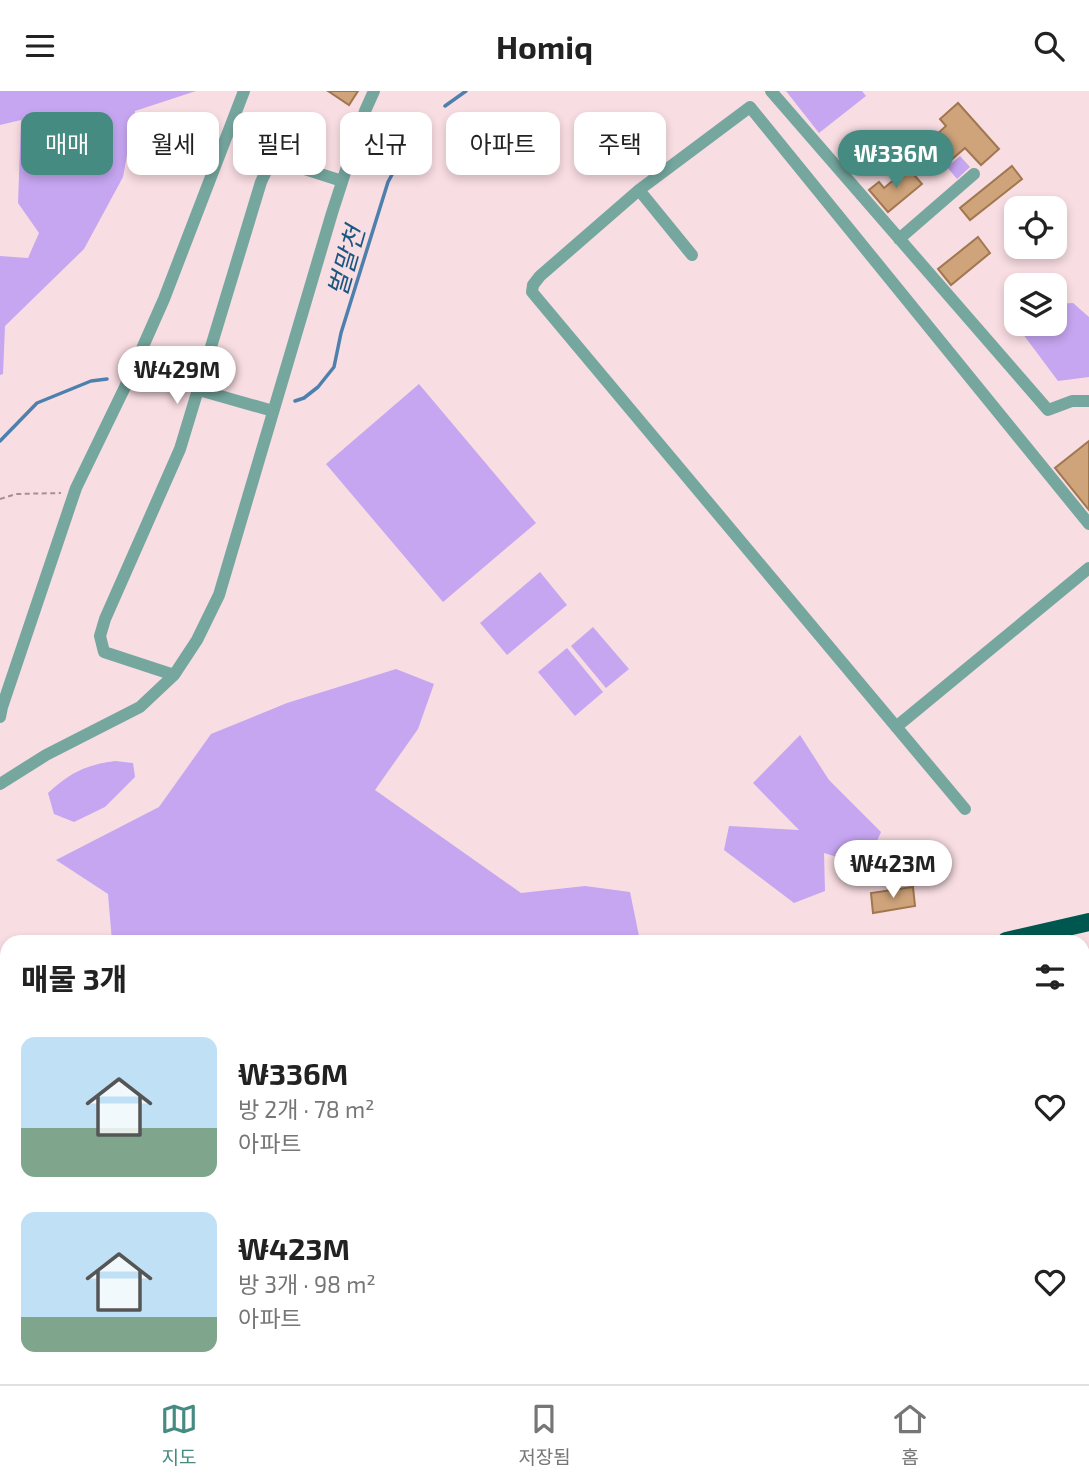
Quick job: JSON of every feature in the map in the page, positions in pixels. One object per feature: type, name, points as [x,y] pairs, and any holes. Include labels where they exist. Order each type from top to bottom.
[{"type":"highway","points":[[1032,935],[1089,922]]},
{"type":"street","points":[[0,717],[76,488],[164,299],[244,91]]},
{"type":"street","points":[[0,784],[46,755],[140,707],[174,674],[197,640],[219,595],[342,181],[374,91]]},
{"type":"street","points":[[771,91],[1048,410],[1072,401],[1089,401]]},
{"type":"street","points":[[965,809],[532,292],[533,285],[639,190],[750,107],[1089,524]]},
{"type":"street","points":[[174,674],[104,652],[100,636],[105,619],[180,449],[261,182],[269,165],[283,162],[342,181]]},
{"type":"street","points":[[900,239],[974,174]]},
{"type":"street","points":[[639,190],[692,255]]},
{"type":"street","points":[[199,390],[273,411]]},
{"type":"street","points":[[897,727],[1089,568]]},
{"type":"path","points":[[0,499],[16,494],[56,495],[76,488]]},
{"type":"shaded area","points":[[0,91],[196,91],[135,112],[127,112],[127,155],[123,177],[84,249],[5,326],[3,374],[0,375],[0,256],[28,258],[39,233],[18,203],[21,120],[0,125]]},
{"type":"shaded area","points":[[786,91],[862,91],[866,96],[819,133]]},
{"type":"shaded area","points":[[960,156],[970,167],[957,179],[947,167]]},
{"type":"shaded area","points":[[1067,303],[1073,303],[1089,317],[1089,377],[1058,381],[1024,336],[1067,336]]},
{"type":"shaded area","points":[[419,384],[536,523],[443,602],[326,464]]},
{"type":"shaded area","points":[[540,572],[567,605],[507,655],[480,623]]},
{"type":"shaded area","points":[[593,627],[629,669],[606,688],[571,646]]},
{"type":"shaded area","points":[[567,648],[603,692],[575,716],[538,672]]},
{"type":"shaded area","points":[[396,669],[434,684],[418,729],[375,790],[521,893],[585,886],[630,892],[639,935],[111,935],[108,894],[56,860],[159,807],[211,734],[287,703]]},
{"type":"shaded area","points":[[800,735],[829,780],[881,832],[866,866],[824,853],[825,891],[794,903],[724,850],[729,826],[799,830],[753,783]]},
{"type":"shaded area","points":[[115,761],[133,763],[135,777],[105,807],[74,822],[54,814],[48,793],[56,786],[86,768]]},
{"type":"building","points":[[328,91],[358,91],[349,105]]},
{"type":"building","points":[[958,103],[999,149],[981,165],[965,148],[943,167],[925,145],[946,126],[940,119]]},
{"type":"building","points":[[1012,166],[1022,179],[970,220],[960,208]]},
{"type":"building","points":[[908,168],[922,184],[888,212],[869,190],[879,182],[884,188]]},
{"type":"building","points":[[978,237],[990,253],[951,285],[938,269]]},
{"type":"building","points":[[1089,441],[1089,510],[1055,468]]},
{"type":"building","points":[[913,887],[915,906],[873,913],[871,893]]},
{"type":"waterway","name":"벌말천","points":[[445,106],[466,91]]},
{"type":"waterway","name":"벌말천","points":[[295,401],[304,398],[318,387],[334,367],[341,333],[392,175]]},
{"type":"waterway","name":"벌말천","points":[[0,441],[37,403],[91,381],[107,379]]}]
